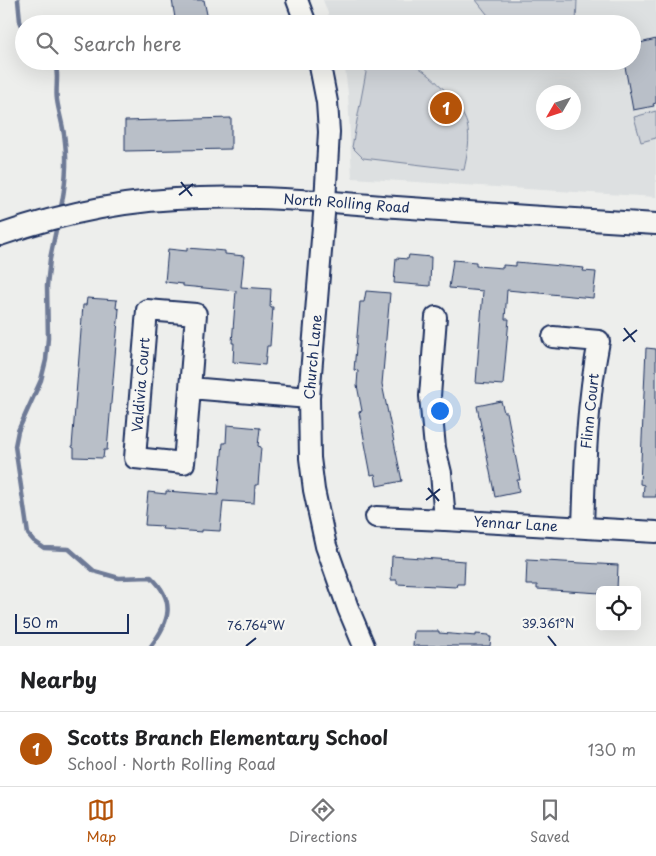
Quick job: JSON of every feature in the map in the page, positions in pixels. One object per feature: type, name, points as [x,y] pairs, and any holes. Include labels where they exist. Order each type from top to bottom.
[{"type":"street","points":[[297,0],[303,15]]},
{"type":"street","name":"Church Lane","points":[[321,70],[327,102],[329,132],[309,398],[310,458],[320,520],[334,573],[364,646]]},
{"type":"street","name":"North Rolling Road","points":[[0,235],[69,215],[125,204],[200,198],[325,202],[656,224]]},
{"type":"street","name":"Valdivia Court","points":[[147,310],[196,314],[190,388],[184,463],[135,458],[147,310]]},
{"type":"street","points":[[436,317],[430,396],[435,448],[441,473],[445,520]]},
{"type":"street","name":"Flinn Court","points":[[553,337],[600,341],[592,380],[588,420],[583,527]]},
{"type":"street","points":[[190,388],[309,398]]},
{"type":"street","name":"Yennar Lane","points":[[376,517],[656,532]]},
{"type":"shaded area","points":[[323,0],[656,0],[656,197],[352,178],[345,70],[641,70],[641,15],[329,15]]},
{"type":"shaded area","points":[[476,0],[577,0],[576,15],[487,14]]},
{"type":"shaded area","points":[[366,70],[423,70],[453,100],[464,117],[469,136],[464,170],[363,158],[352,147]]},
{"type":"shaded area","points":[[656,111],[656,138],[641,142],[634,117]]},
{"type":"building","points":[[172,0],[204,0],[207,15],[174,15]]},
{"type":"building","points":[[656,39],[656,103],[653,104],[654,106],[633,110],[626,70],[641,70],[641,43]]},
{"type":"building","points":[[231,118],[231,149],[125,151],[125,121]]},
{"type":"building","points":[[187,248],[225,251],[225,254],[244,256],[241,287],[271,289],[270,307],[273,307],[270,346],[267,346],[265,365],[233,362],[234,343],[232,343],[236,291],[183,286],[183,284],[165,282],[168,249],[187,251]]},
{"type":"building","points":[[409,255],[431,257],[430,286],[394,283],[396,258],[408,259]]},
{"type":"building","points":[[453,260],[476,262],[476,266],[503,268],[503,265],[516,266],[516,262],[584,268],[583,271],[596,272],[593,298],[507,290],[505,319],[509,319],[503,385],[476,383],[483,291],[449,288]]},
{"type":"building","points":[[366,291],[390,293],[382,384],[402,481],[377,486],[375,474],[371,475],[359,412],[362,411],[357,385],[358,371],[354,370],[360,302],[364,302]]},
{"type":"building","points":[[87,298],[117,300],[116,308],[119,309],[107,450],[104,450],[103,458],[74,457],[74,448],[72,447],[83,305],[86,305]]},
{"type":"building","points":[[646,348],[656,349],[656,497],[643,497],[644,485],[640,484]]},
{"type":"building","points":[[501,401],[504,412],[507,412],[520,480],[517,480],[519,492],[495,497],[477,406]]},
{"type":"building","points":[[227,425],[260,428],[258,446],[261,447],[258,485],[255,485],[254,503],[223,501],[220,531],[202,530],[202,532],[162,529],[163,526],[145,525],[148,492],[166,494],[166,491],[218,495],[223,443],[226,443]]},
{"type":"building","points":[[392,556],[465,561],[464,584],[457,584],[456,587],[397,584],[397,580],[391,580]]},
{"type":"building","points":[[527,560],[618,565],[617,586],[596,586],[596,593],[537,589],[537,585],[526,585]]},
{"type":"building","points":[[414,631],[439,631],[439,633],[476,636],[476,634],[489,635],[491,637],[490,646],[413,646]]},
{"type":"waterway","points":[[18,0],[19,15]]},
{"type":"waterway","points":[[57,70],[57,100],[66,151],[66,177],[60,212]]},
{"type":"waterway","points":[[57,225],[47,286],[48,338],[46,360],[41,380],[18,431],[15,446],[28,534],[44,548],[69,549],[94,571],[119,578],[151,577],[164,594],[168,611],[163,628],[151,646]]},
{"type":"place","name":"Scotts Branch Elementary School","points":[[446,108]]}]
